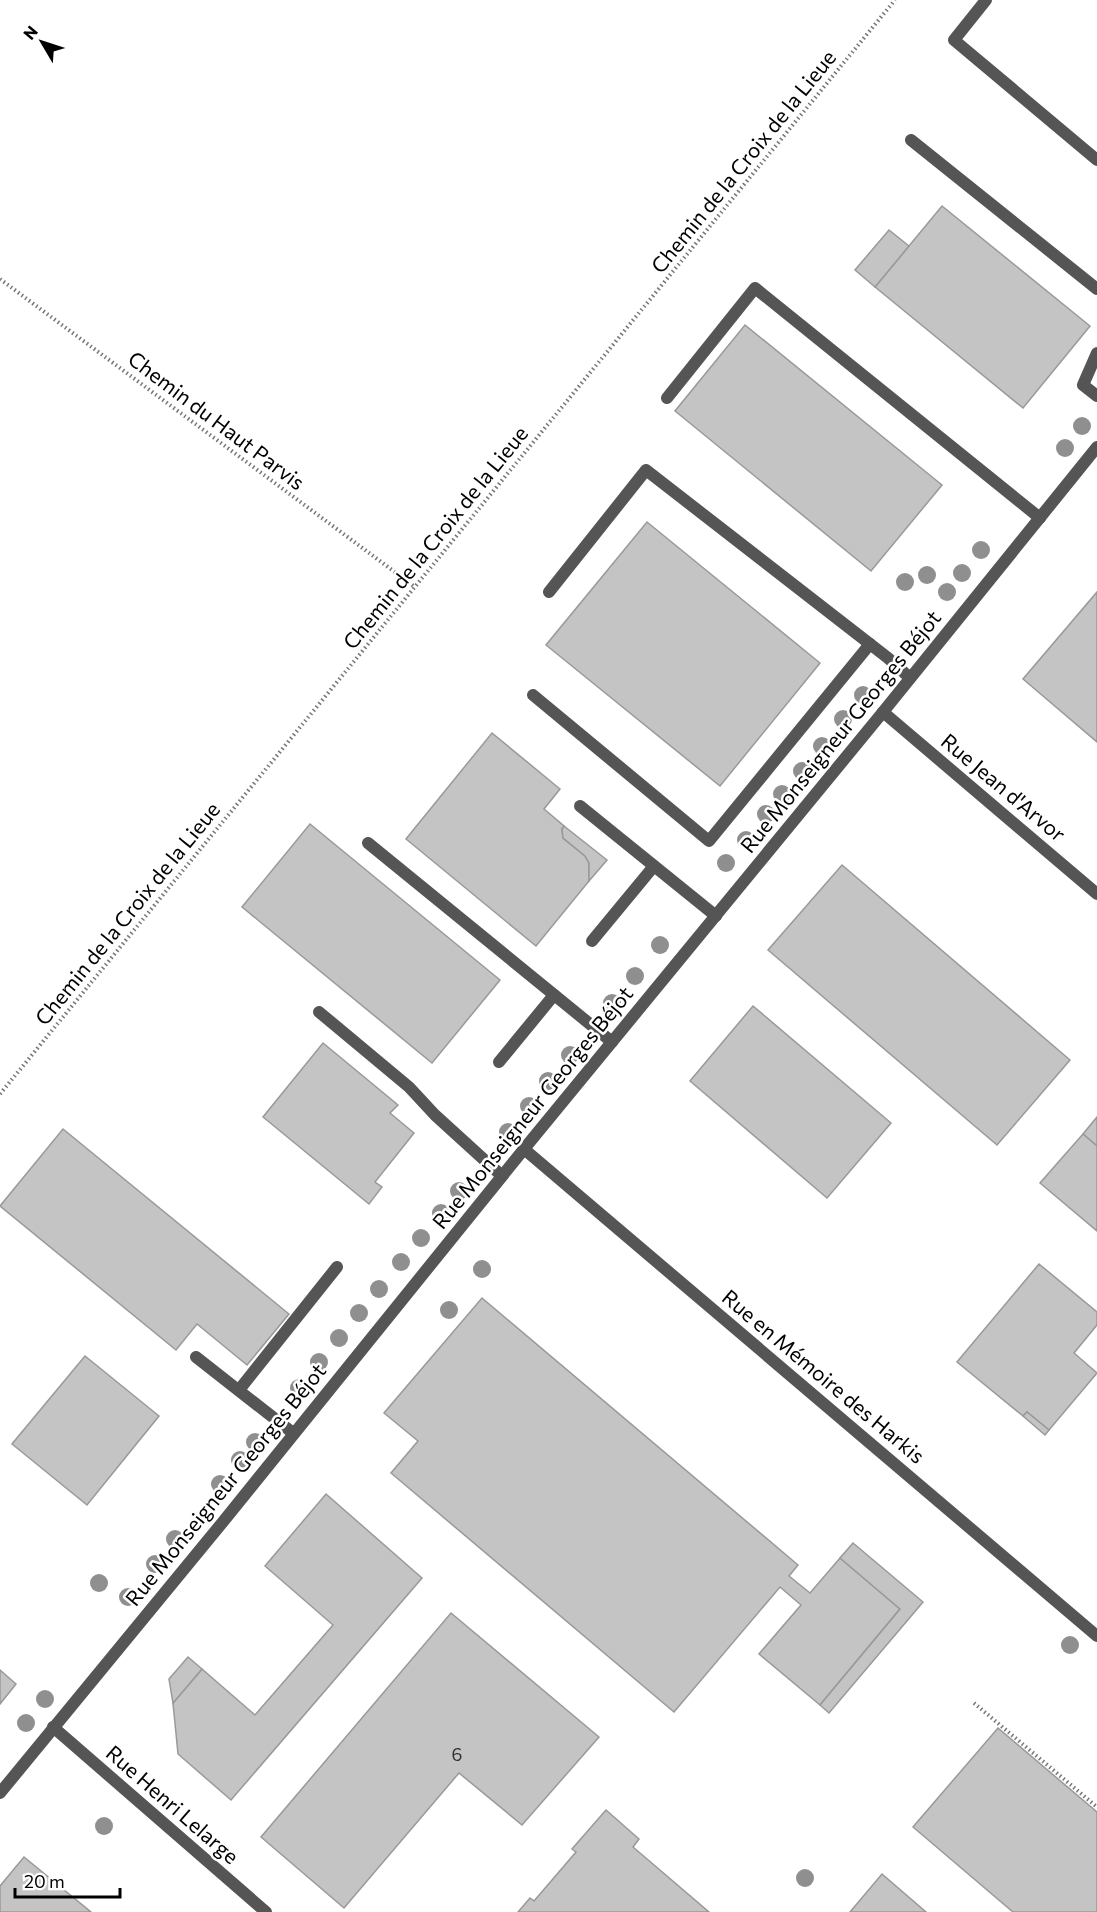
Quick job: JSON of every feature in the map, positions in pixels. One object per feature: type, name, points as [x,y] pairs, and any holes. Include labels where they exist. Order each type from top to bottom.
[{"type":"street","points":[[986,0],[954,40],[1097,160]]},
{"type":"street","points":[[911,140],[1097,290]]},
{"type":"street","points":[[667,398],[755,288],[1040,518]]},
{"type":"street","points":[[1097,353],[1083,385],[1097,396]]},
{"type":"street","name":"Rue Monseigneur Georges Béjot","points":[[0,1793],[1097,447]]},
{"type":"street","points":[[549,592],[646,470],[870,644],[910,678]]},
{"type":"street","points":[[532,695],[710,841],[870,644]]},
{"type":"street","name":"Rue Jean d'Arvor","points":[[883,712],[1097,894]]},
{"type":"street","points":[[580,806],[716,915]]},
{"type":"street","points":[[368,843],[612,1042]]},
{"type":"street","points":[[592,941],[654,866]]},
{"type":"street","points":[[499,1062],[554,995]]},
{"type":"street","points":[[319,1012],[409,1086],[435,1115],[502,1176]]},
{"type":"street","name":"Rue en Mémoire des Harkis","points":[[524,1149],[1097,1636]]},
{"type":"street","points":[[238,1390],[337,1267]]},
{"type":"street","points":[[196,1357],[293,1433]]},
{"type":"street","name":"Rue Henri Lelarge","points":[[53,1727],[266,1912]]},
{"type":"path","name":"Chemin de la Croix de la Lieue","points":[[0,1095],[895,0]]},
{"type":"path","name":"Chemin du Haut Parvis","points":[[0,279],[415,587]]},
{"type":"path","points":[[975,1703],[1097,1807]]},
{"type":"building","points":[[942,206],[1090,326],[1023,408],[875,287]]},
{"type":"building","points":[[889,230],[909,246],[875,287],[855,270]]},
{"type":"building","points":[[745,325],[942,485],[871,571],[675,411]]},
{"type":"building","points":[[647,522],[820,663],[720,786],[546,645]]},
{"type":"building","points":[[1097,592],[1097,742],[1023,679]]},
{"type":"building","points":[[492,733],[560,789],[544,809],[564,826],[563,838],[585,856],[589,863],[589,881],[536,946],[406,839]]},
{"type":"building","points":[[310,824],[500,980],[432,1063],[242,907]]},
{"type":"building","points":[[564,826],[607,860],[589,881],[589,863],[585,856],[563,838]]},
{"type":"building","points":[[842,865],[1070,1060],[997,1145],[768,950]]},
{"type":"building","points":[[753,1006],[891,1123],[827,1198],[690,1081]]},
{"type":"building","points":[[323,1043],[398,1105],[390,1113],[414,1133],[375,1182],[382,1187],[369,1204],[263,1117]]},
{"type":"building","points":[[1097,1117],[1097,1146],[1083,1134]]},
{"type":"building","points":[[63,1129],[289,1314],[247,1365],[197,1324],[176,1350],[0,1206]]},
{"type":"building","points":[[1083,1134],[1097,1146],[1097,1231],[1040,1183]]},
{"type":"building","points":[[1039,1264],[1097,1312],[1097,1325],[1074,1353],[1097,1373],[1049,1430],[1027,1412],[1023,1416],[957,1362]]},
{"type":"building","points":[[482,1298],[798,1565],[789,1576],[810,1593],[840,1558],[900,1609],[820,1705],[759,1654],[801,1605],[780,1587],[674,1712],[391,1473],[418,1441],[384,1413]]},
{"type":"building","points":[[85,1356],[159,1416],[87,1505],[12,1444]]},
{"type":"building","points":[[1027,1412],[1049,1430],[1045,1435],[1023,1416]]},
{"type":"building","points":[[326,1494],[422,1578],[231,1800],[178,1754],[173,1703],[202,1669],[255,1715],[333,1625],[265,1566]]},
{"type":"building","points":[[853,1543],[923,1602],[829,1713],[820,1705],[900,1609],[840,1558]]},
{"type":"building","points":[[451,1613],[599,1737],[522,1825],[459,1773],[344,1908],[261,1837]]},
{"type":"building","points":[[188,1657],[202,1669],[173,1703],[169,1679]]},
{"type":"building","points":[[0,1670],[16,1684],[0,1704]]},
{"type":"building","points":[[998,1728],[1097,1812],[1097,1912],[1013,1912],[913,1827]]},
{"type":"building","points":[[606,1810],[639,1839],[633,1847],[709,1912],[518,1912],[530,1898],[534,1901],[576,1852],[572,1849]]},
{"type":"building","points":[[24,1857],[91,1912],[0,1912],[0,1886]]},
{"type":"building","points":[[882,1874],[926,1912],[850,1912]]}]
